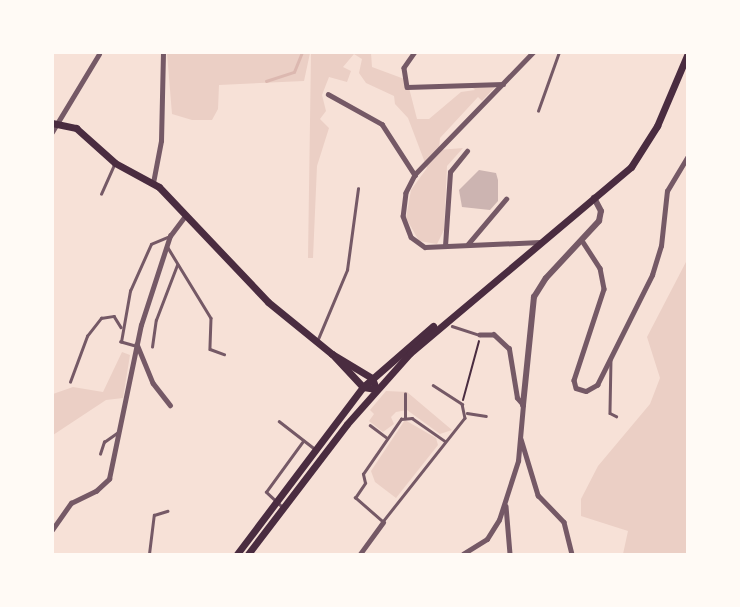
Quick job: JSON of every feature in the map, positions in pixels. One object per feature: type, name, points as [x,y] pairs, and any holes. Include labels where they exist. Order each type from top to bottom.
[{"type":"main road","points":[[248,555],[314,449],[372,377],[631,167],[648,142],[688,53]]},
{"type":"main road","points":[[56,122],[76,128],[115,163],[153,183],[268,302],[332,354],[363,387],[376,389]]},
{"type":"main road","points":[[237,555],[323,456],[376,389],[446,319]]},
{"type":"main road","points":[[332,354],[372,377],[376,389]]},
{"type":"street","points":[[153,183],[161,141],[163,52]]},
{"type":"street","points":[[415,52],[404,68],[407,87],[504,84]]},
{"type":"street","points":[[534,52],[415,175],[403,204],[406,228],[425,247],[540,242]]},
{"type":"street","points":[[52,132],[98,53]]},
{"type":"street","points":[[328,94],[382,124],[415,175]]},
{"type":"street","points":[[445,246],[450,172],[467,151]]},
{"type":"street","points":[[583,242],[600,268],[604,289],[574,380],[576,388],[593,390],[652,275],[660,246],[667,191],[688,156]]},
{"type":"street","points":[[463,555],[487,539],[505,502],[520,439],[534,297],[545,278],[583,242],[601,216],[594,198]]},
{"type":"street","points":[[468,244],[506,199]]},
{"type":"street","points":[[52,530],[71,503],[96,491],[109,479],[136,345],[170,236],[185,216]]},
{"type":"street","points":[[480,335],[494,335],[509,349],[517,398],[523,405]]},
{"type":"street","points":[[136,345],[153,383],[170,405]]},
{"type":"street","points":[[520,439],[538,495],[564,522],[572,555]]},
{"type":"street","points":[[505,502],[510,555]]},
{"type":"street","points":[[360,555],[383,522]]},
{"type":"lane","points":[[538,111],[559,52]]},
{"type":"lane","points":[[101,194],[115,163]]},
{"type":"lane","points":[[316,341],[347,270],[358,189]]},
{"type":"lane","points":[[121,330],[130,290],[146,251],[170,236]]},
{"type":"lane","points":[[167,246],[211,318],[210,349],[224,354]]},
{"type":"lane","points":[[152,347],[156,320],[177,265]]},
{"type":"lane","points":[[70,382],[87,336],[100,318],[114,316],[121,330],[123,345],[136,345]]},
{"type":"lane","points":[[452,326],[480,335]]},
{"type":"lane","points":[[611,359],[610,413],[616,416]]},
{"type":"lane","points":[[433,385],[462,404],[467,413]]},
{"type":"lane","points":[[405,394],[405,417],[363,474],[365,483],[355,498],[383,522],[467,413]]},
{"type":"lane","points":[[467,413],[486,416]]},
{"type":"lane","points":[[405,417],[445,441]]},
{"type":"lane","points":[[279,421],[323,456]]},
{"type":"lane","points":[[370,425],[387,438]]},
{"type":"lane","points":[[100,454],[104,442],[121,428]]},
{"type":"lane","points":[[280,505],[265,492],[303,441]]},
{"type":"lane","points":[[149,555],[154,514],[167,511]]},
{"type":"path","points":[[462,404],[480,335]]},
{"type":"shaded area","points":[[167,52],[310,53],[304,81],[219,85],[218,109],[212,120],[192,120],[172,114]]},
{"type":"shaded area","points":[[311,53],[371,53],[372,67],[407,80],[417,119],[429,119],[461,92],[475,90],[471,86],[496,86],[482,101],[478,97],[440,138],[439,150],[463,148],[447,166],[444,230],[437,244],[419,241],[406,218],[411,190],[427,168],[408,118],[395,104],[394,96],[366,83],[359,73],[362,59],[354,54],[343,67],[351,71],[347,82],[329,77],[322,95],[326,111],[320,119],[329,128],[317,166],[313,258],[308,258]]},
{"type":"shaded area","points":[[687,260],[687,554],[623,554],[628,531],[581,516],[581,499],[598,466],[650,404],[660,378],[647,337]]},
{"type":"shaded area","points":[[122,352],[130,355],[123,398],[106,400],[53,435],[53,394],[73,387],[103,392]]},
{"type":"shaded area","points":[[386,391],[407,392],[452,430],[440,434],[407,410],[396,412],[391,417],[394,424],[383,432],[369,421],[374,414],[370,410]]},
{"type":"shaded area","points":[[405,420],[436,438],[438,445],[396,498],[375,482],[371,471]]},
{"type":"building","points":[[479,170],[496,173],[498,180],[498,201],[490,210],[462,207],[459,190]]},
{"type":"waterway","points":[[266,81],[294,72],[302,52]]}]
